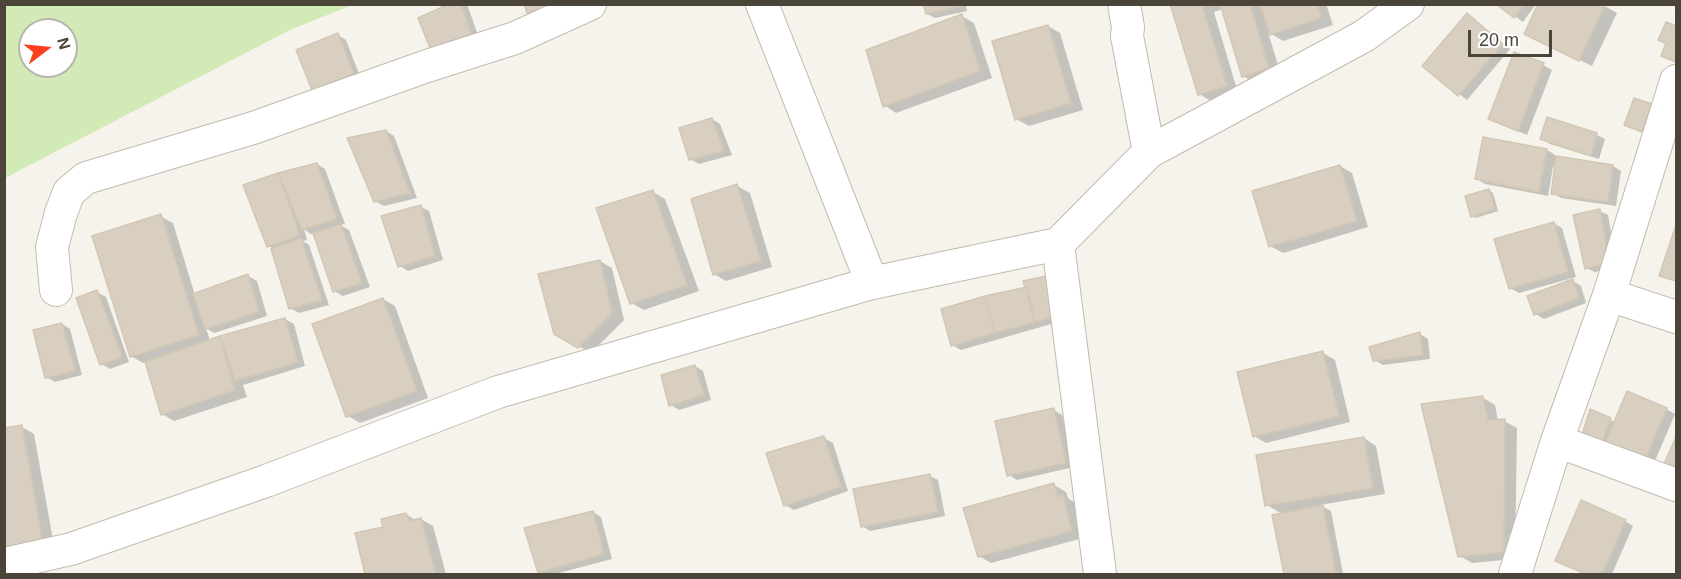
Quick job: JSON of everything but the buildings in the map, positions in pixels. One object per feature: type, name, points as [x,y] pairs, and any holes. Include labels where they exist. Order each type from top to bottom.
[{"type":"street","points":[[56,290],[52,247],[58,224],[69,192],[86,177],[253,128],[427,66],[515,38],[590,4]]},
{"type":"street","points":[[762,4],[872,283]]},
{"type":"street","points":[[1124,4],[1149,152]]},
{"type":"street","points":[[4,564],[70,549],[266,481],[498,392],[872,283],[1058,244],[1149,152],[1364,36],[1408,4]]},
{"type":"street","points":[[1515,574],[1557,441],[1670,126],[1677,81]]},
{"type":"street","points":[[1058,244],[1100,574]]},
{"type":"street","points":[[1609,295],[1677,317]]},
{"type":"street","points":[[1557,441],[1677,485]]},
{"type":"green space","points":[[5,4],[352,4],[290,30],[5,178]]}]
